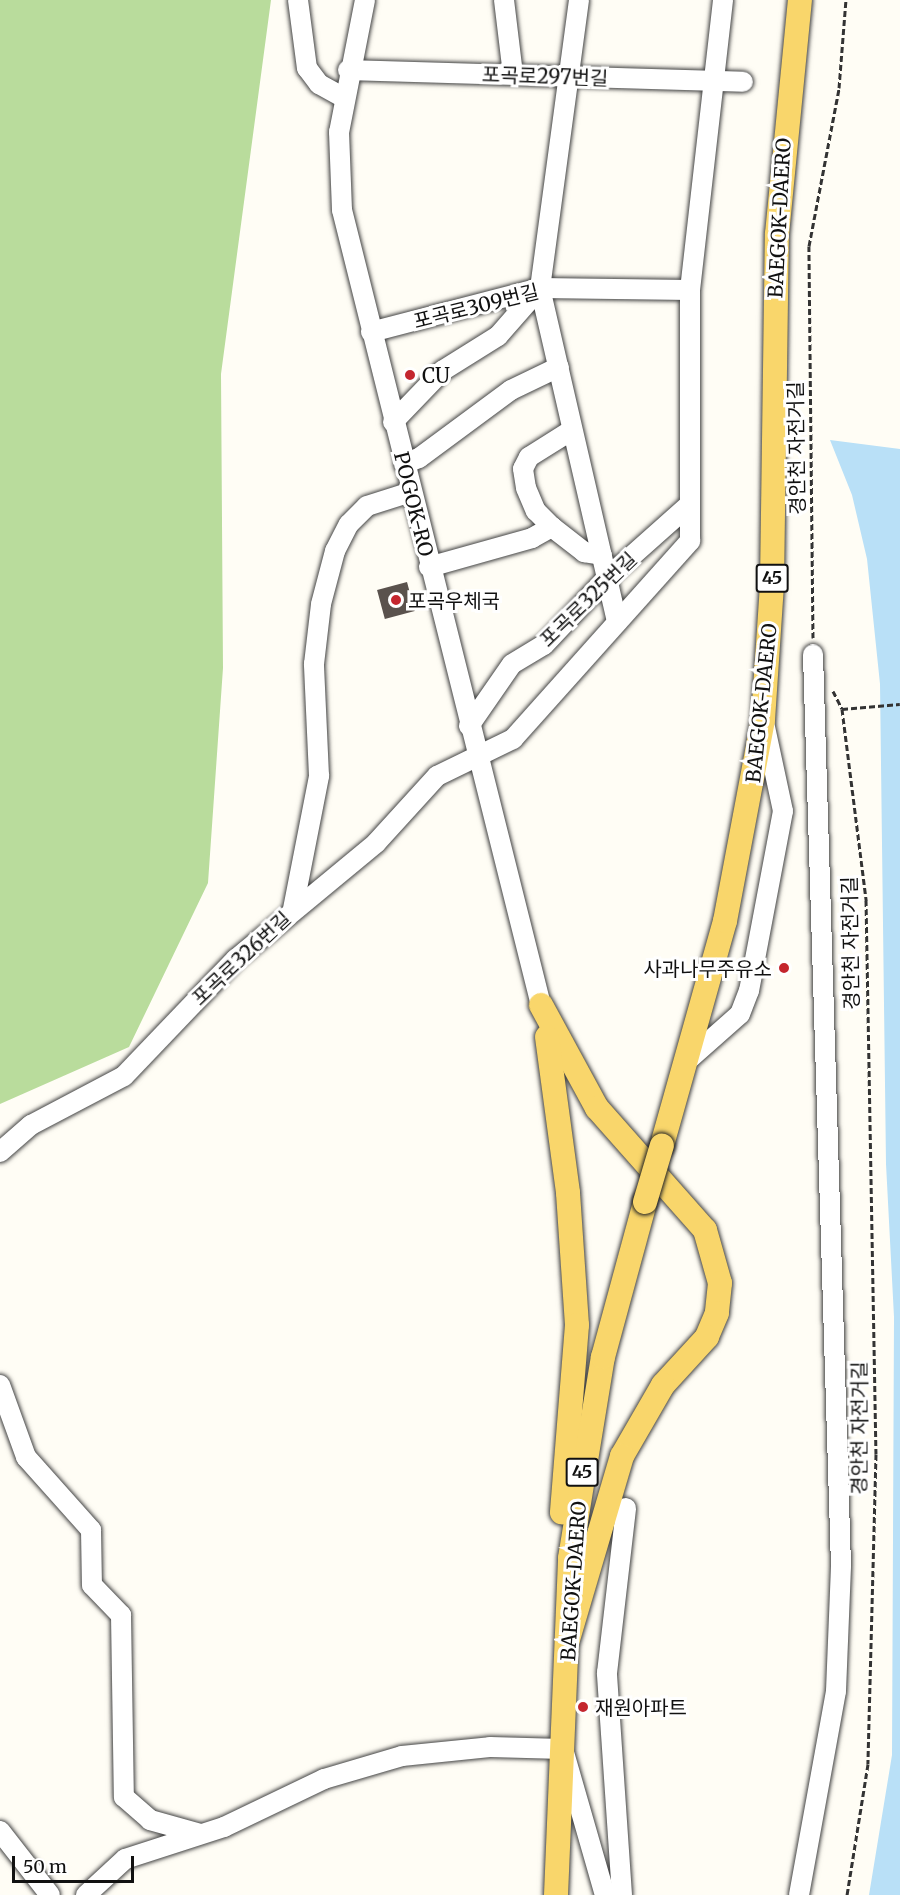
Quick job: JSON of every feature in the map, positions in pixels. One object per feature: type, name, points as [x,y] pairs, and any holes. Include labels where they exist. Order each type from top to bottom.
[{"type":"main road","name":"BAEGOK-DAERO","points":[[556,1895],[570,1558],[591,1419],[645,1202],[688,1060],[735,879],[763,720],[772,584],[777,234],[800,0]]},
{"type":"main road","points":[[541,1005],[559,1109],[575,1270],[577,1374],[562,1500],[568,1640]]},
{"type":"main road","points":[[541,1005],[597,1108],[705,1230],[720,1283],[717,1313],[707,1337],[651,1402],[622,1456],[568,1640]]},
{"type":"street","points":[[298,0],[306,68],[319,84],[344,98]]},
{"type":"street","name":"POGOK-RO","points":[[365,0],[348,70],[344,98],[338,173],[342,210],[476,756],[541,1005]]},
{"type":"street","points":[[504,0],[513,74]]},
{"type":"street","points":[[579,0],[540,288],[617,622]]},
{"type":"street","name":"포곡로326번길","points":[[0,1152],[31,1125],[124,1076],[229,966],[293,909],[376,843],[437,776],[513,739],[690,541],[690,290],[723,0]]},
{"type":"street","name":"포곡로297번길","points":[[348,70],[743,82]]},
{"type":"street","points":[[393,422],[442,371],[498,336],[540,288]]},
{"type":"street","name":"포곡로309번길","points":[[371,332],[540,288],[690,290]]},
{"type":"street","points":[[404,464],[420,458],[511,390],[558,367]]},
{"type":"street","points":[[572,430],[529,457],[523,468],[536,511],[584,552],[602,555]]},
{"type":"street","points":[[293,909],[320,776],[314,664],[335,551],[349,524],[367,506],[411,492]]},
{"type":"street","name":"포곡로325번길","points":[[469,726],[499,676],[544,645],[607,578],[690,504]]},
{"type":"street","points":[[429,567],[532,538],[552,526]]},
{"type":"street","points":[[799,1895],[836,1691],[841,1566],[813,654]]},
{"type":"street","points":[[688,1060],[740,1014],[750,991],[783,811],[763,720]]},
{"type":"street","points":[[0,1385],[26,1457],[91,1530],[92,1585],[121,1615],[124,1797],[150,1820],[200,1834]]},
{"type":"street","points":[[622,1895],[607,1673],[626,1508]]},
{"type":"street","points":[[86,1895],[125,1859],[200,1834],[324,1779],[402,1756],[490,1747],[563,1749],[605,1895]]},
{"type":"street","points":[[0,1831],[50,1895]]},
{"type":"path","name":"경안천 자전거길","points":[[813,654],[809,246],[839,88],[846,0]]},
{"type":"path","name":"경안천 자전거길","points":[[828,681],[842,709],[866,900],[876,1454],[868,1764],[847,1895]]},
{"type":"path","points":[[842,709],[900,704]]},
{"type":"green space","points":[[0,0],[271,0],[221,374],[223,668],[208,883],[129,1047],[0,1104]]},
{"type":"water","points":[[830,440],[900,449],[900,1895],[869,1895],[892,1755],[894,1317],[886,1164],[880,684],[867,559],[852,495]]},
{"type":"building","name":"포곡우체국","points":[[407,582],[415,611],[385,619],[377,590]]},
{"type":"place","name":"CU","points":[[410,375]]},
{"type":"place","name":"포곡우체국","points":[[396,600]]},
{"type":"place","name":"사과나무주유소","points":[[784,968]]},
{"type":"place","name":"재원아파트","points":[[583,1707]]}]
